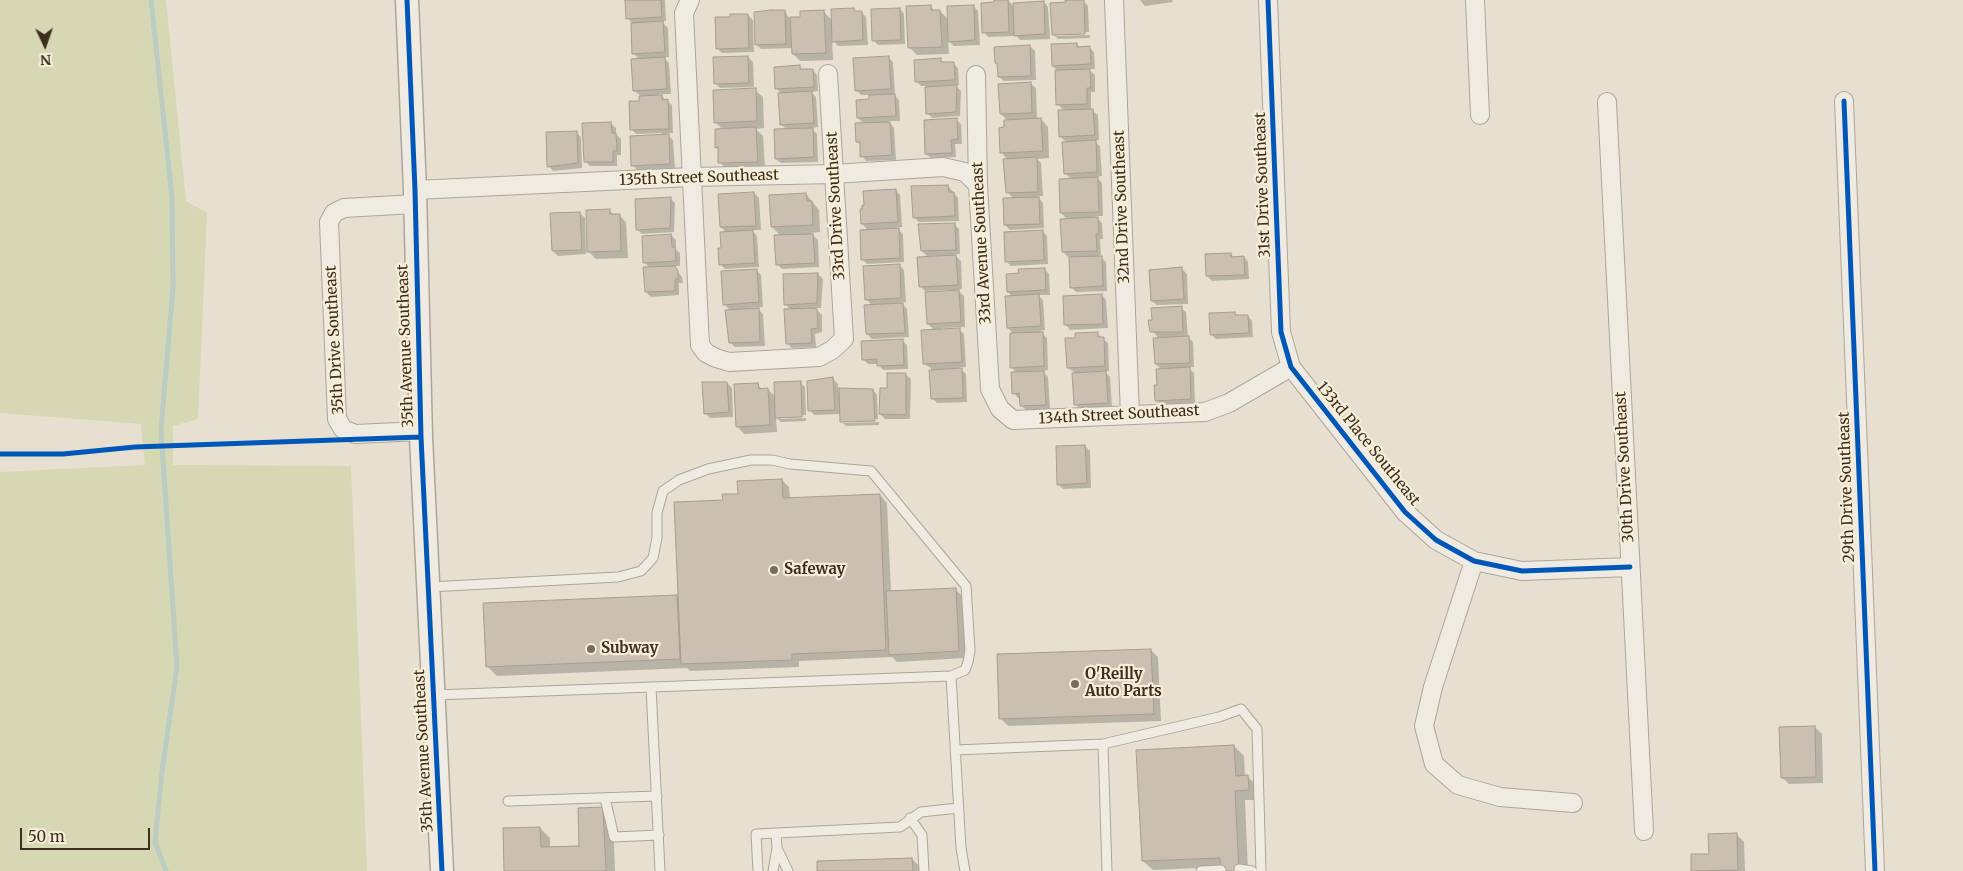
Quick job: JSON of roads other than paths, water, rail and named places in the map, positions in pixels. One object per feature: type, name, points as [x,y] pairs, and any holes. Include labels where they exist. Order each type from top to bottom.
[{"type":"street","name":"35th Avenue Southeast","points":[[407,0],[415,197],[421,431],[442,871]]},
{"type":"street","points":[[690,0],[684,13],[691,177]]},
{"type":"street","name":"32nd Drive Southeast","points":[[1114,0],[1130,415]]},
{"type":"street","name":"31st Drive Southeast","points":[[1268,0],[1281,332],[1291,367]]},
{"type":"street","points":[[1476,0],[1480,115]]},
{"type":"street","name":"33rd Drive Southeast","points":[[691,177],[700,344],[706,353],[728,362],[819,357],[832,350],[844,339],[828,74]]},
{"type":"street","name":"33rd Avenue Southeast","points":[[976,74],[978,185],[990,389],[1000,409]]},
{"type":"street","name":"29th Drive Southeast","points":[[1844,101],[1875,871]]},
{"type":"street","name":"30th Drive Southeast","points":[[1607,102],[1644,831]]},
{"type":"street","name":"135th Street Southeast","points":[[344,208],[415,197],[691,177],[834,174],[943,167],[965,172],[978,185]]},
{"type":"street","name":"35th Drive Southeast","points":[[344,208],[334,213],[329,222],[337,418],[344,429],[355,434],[421,431]]},
{"type":"street","name":"134th Street Southeast","points":[[1000,409],[1014,420],[1205,412],[1229,403],[1291,367]]},
{"type":"street","name":"133rd Place Southeast","points":[[1291,367],[1405,512],[1436,540],[1474,561],[1522,571],[1630,567]]},
{"type":"street","points":[[1474,561],[1433,687],[1424,726],[1434,764],[1458,785],[1500,798],[1573,803]]},
{"type":"lane","points":[[429,587],[618,577],[641,571],[653,558],[657,538],[657,513],[663,491],[679,480],[708,469],[751,460],[772,460],[790,464],[871,471],[966,586],[970,650],[965,670],[951,676],[434,695]]},
{"type":"lane","points":[[951,676],[958,808],[965,871]]},
{"type":"lane","points":[[651,687],[660,871]]},
{"type":"lane","points":[[955,750],[1103,744],[1219,717],[1241,709],[1257,730],[1261,871]]},
{"type":"lane","points":[[1103,744],[1107,871]]},
{"type":"lane","points":[[508,801],[657,796]]},
{"type":"lane","points":[[605,798],[614,837],[658,835]]},
{"type":"lane","points":[[758,871],[756,834],[900,826],[921,812],[958,808]]},
{"type":"lane","points":[[910,818],[922,835],[924,871]]},
{"type":"lane","points":[[773,871],[777,848],[776,833]]},
{"type":"lane","points":[[777,848],[788,871]]},
{"type":"lane","points":[[1239,869],[1252,871]]},
{"type":"lane","points":[[1200,871],[1221,870]]},
{"type":"waterway","points":[[151,0],[172,197],[173,288],[161,430],[177,667],[162,772],[155,842],[166,871]]},
{"type":"place","name":"Safeway","points":[[774,570]]},
{"type":"place","name":"Subway","points":[[591,649]]},
{"type":"place","name":"O'Reilly Auto Parts","points":[[1075,684]]}]
